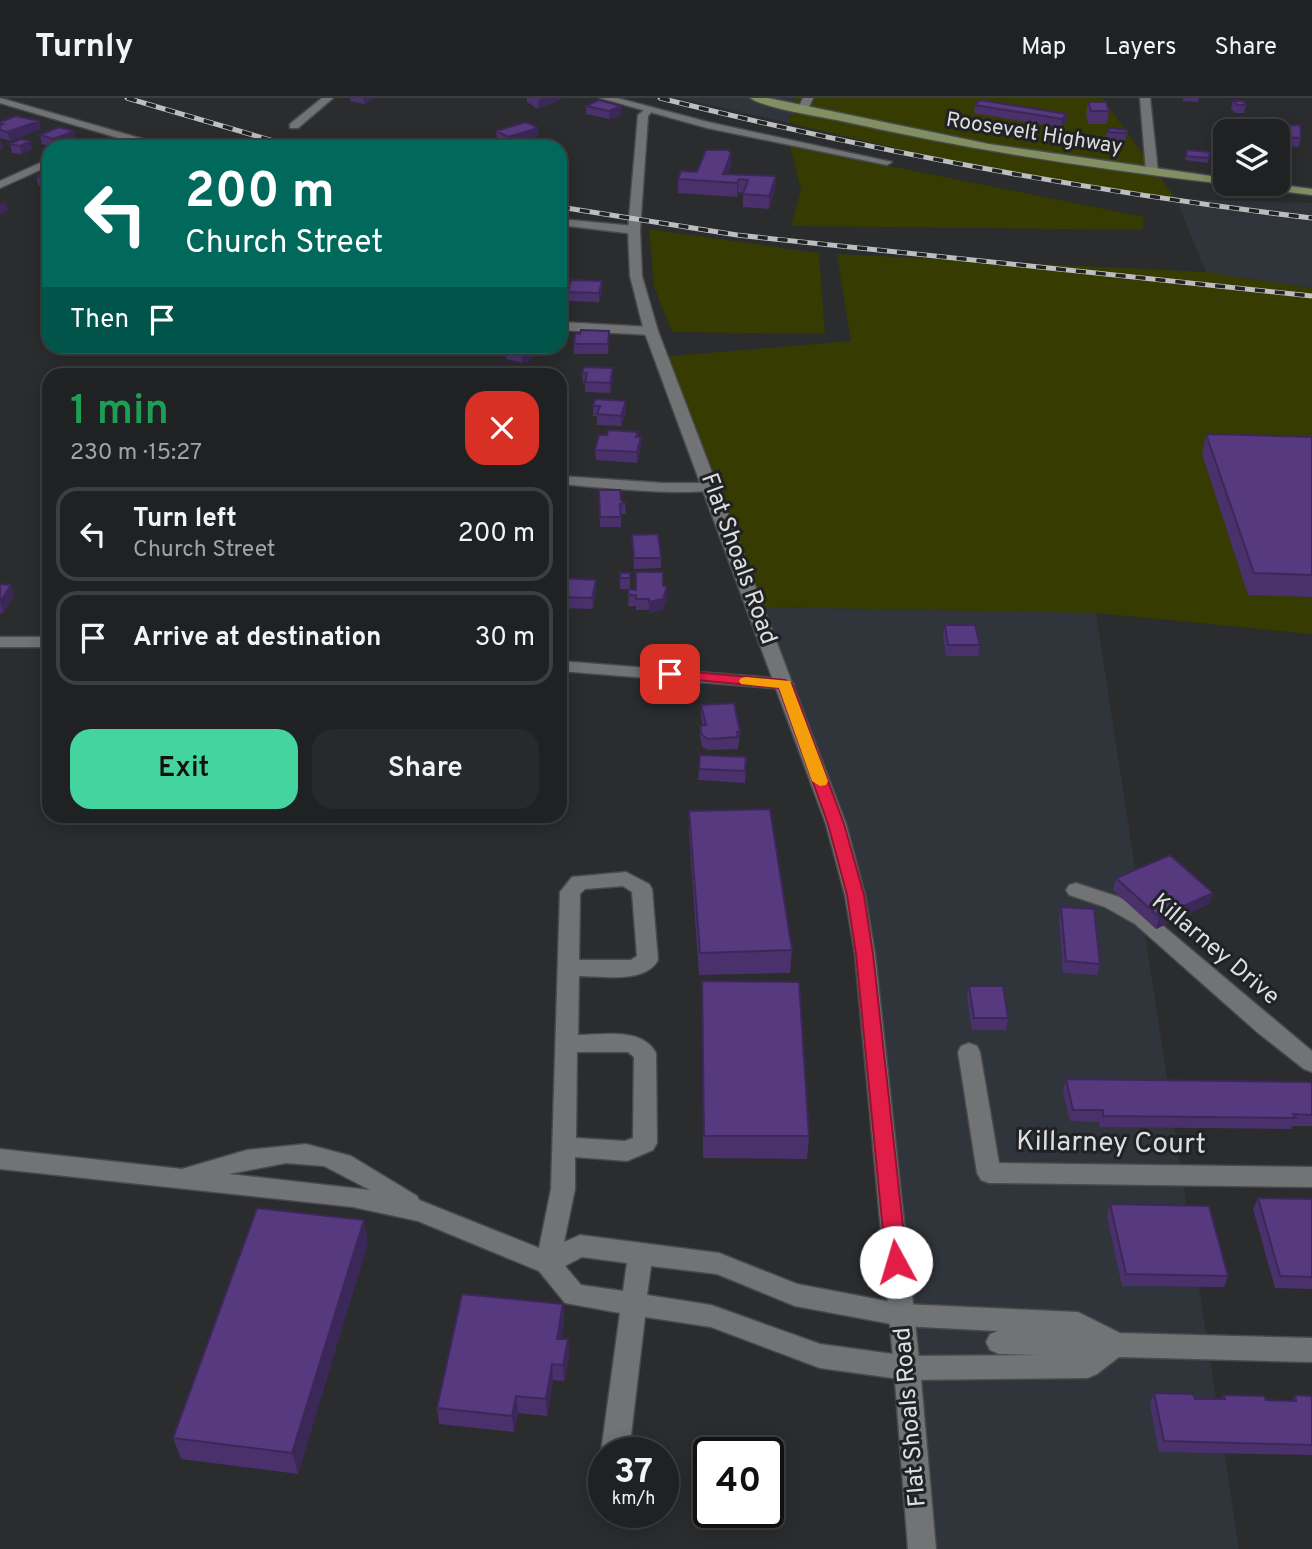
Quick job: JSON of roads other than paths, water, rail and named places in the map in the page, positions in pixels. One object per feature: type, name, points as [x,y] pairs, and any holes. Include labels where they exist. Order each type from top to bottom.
[{"type":"main road","name":"Roosevelt Highway","points":[[755,98],[806,104],[941,138],[1213,180]]},
{"type":"main road","points":[[1290,189],[1312,192]]},
{"type":"street","points":[[294,126],[328,98]]},
{"type":"street","points":[[605,98],[759,136],[887,162]]},
{"type":"street","points":[[1145,98],[1152,172]]},
{"type":"street","points":[[0,100],[135,140]]},
{"type":"street","name":"Flat Shoals Road","points":[[648,110],[643,115],[634,230],[636,276],[651,331],[836,824],[855,895],[865,954],[902,1315],[922,1549]]},
{"type":"street","points":[[101,140],[114,134]]},
{"type":"street","points":[[0,185],[42,165]]},
{"type":"street","points":[[567,223],[634,230]]},
{"type":"street","points":[[567,326],[651,331]]},
{"type":"street","points":[[567,480],[663,487],[711,487]]},
{"type":"street","points":[[0,642],[42,642]]},
{"type":"street","points":[[567,667],[785,684]]},
{"type":"street","points":[[548,1262],[563,1189],[566,1042],[570,892],[579,882],[626,879],[642,889],[648,960],[634,968],[568,968]]},
{"type":"street","name":"Killarney Drive","points":[[1076,890],[1112,902],[1142,919],[1265,1026],[1312,1063]]},
{"type":"street","points":[[564,1147],[627,1151],[645,1143],[645,1053],[634,1044],[566,1042]]},
{"type":"street","name":"Killarney Court","points":[[969,1052],[989,1173],[1312,1177]]},
{"type":"street","points":[[180,1178],[267,1154],[306,1155],[342,1162],[421,1211],[548,1262],[574,1294],[710,1316],[820,1356],[907,1368],[1078,1323],[1115,1344],[1312,1350]]},
{"type":"street","points":[[0,1159],[353,1197],[421,1211]]},
{"type":"street","points":[[548,1262],[580,1246],[719,1264],[795,1295],[902,1315],[1088,1366],[1115,1344]]},
{"type":"street","points":[[617,1437],[640,1254]]},
{"type":"railway","points":[[127,98],[270,140]]},
{"type":"railway","points":[[660,98],[822,136],[984,168],[1148,196],[1312,218]]},
{"type":"railway","points":[[567,208],[737,235],[1312,296]]}]
